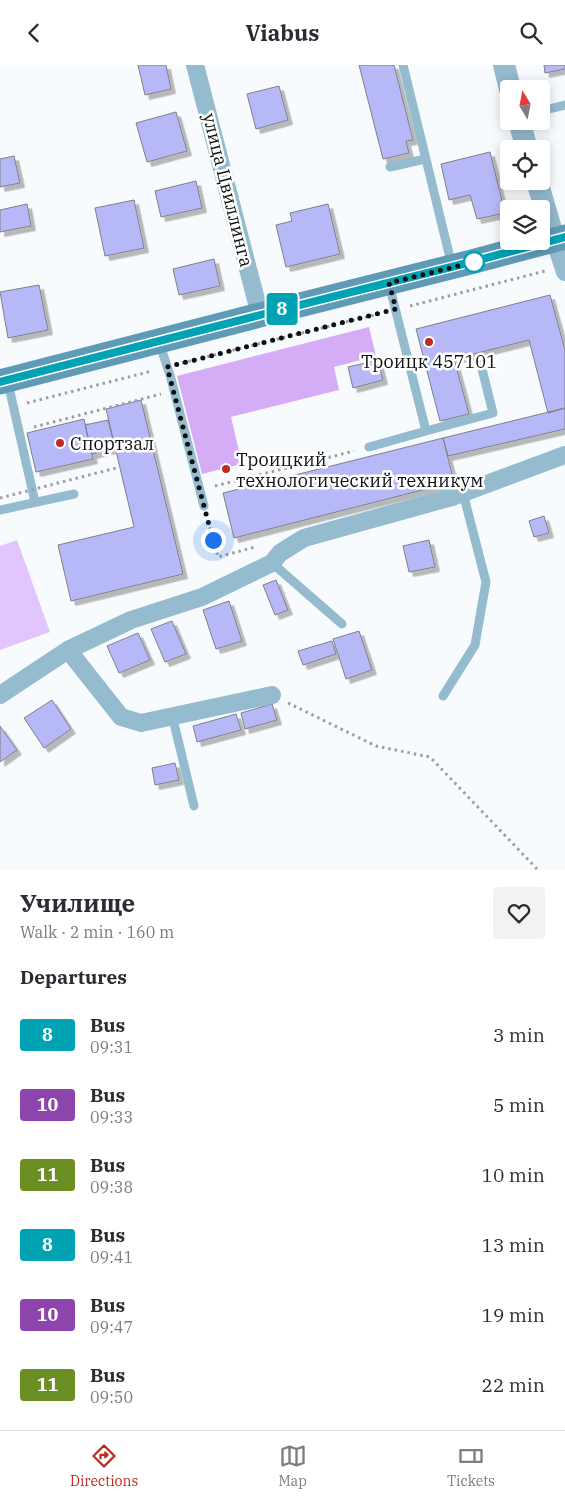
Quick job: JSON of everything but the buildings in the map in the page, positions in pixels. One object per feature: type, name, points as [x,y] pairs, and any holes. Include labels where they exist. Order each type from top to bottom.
[{"type":"main road","points":[[4,381],[559,238]]},
{"type":"street","name":"улица Цвиллинга","points":[[195,65],[260,315]]},
{"type":"street","points":[[504,65],[508,80]]},
{"type":"street","points":[[540,190],[559,238],[564,269]]},
{"type":"street","points":[[0,695],[68,650],[131,619],[202,597],[276,558],[304,538],[463,493],[565,455]]},
{"type":"street","points":[[68,650],[121,717],[141,723],[272,695]]},
{"type":"lane","points":[[403,65],[452,267]]},
{"type":"lane","points":[[550,109],[565,105]]},
{"type":"lane","points":[[390,167],[425,159]]},
{"type":"lane","points":[[389,283],[426,431]]},
{"type":"lane","points":[[159,341],[204,506]]},
{"type":"lane","points":[[369,447],[493,413],[481,365]]},
{"type":"lane","points":[[4,381],[20,431],[35,502]]},
{"type":"lane","points":[[443,696],[475,645],[486,581],[463,493]]},
{"type":"lane","points":[[0,510],[74,494]]},
{"type":"lane","points":[[276,558],[342,624]]},
{"type":"lane","points":[[172,715],[194,807]]},
{"type":"path","points":[[13,407],[396,309],[564,269]]},
{"type":"path","points":[[20,431],[174,391]]},
{"type":"path","points":[[212,487],[369,447]]},
{"type":"path","points":[[0,498],[120,467]]},
{"type":"path","points":[[204,506],[218,557],[277,541],[276,558]]},
{"type":"path","points":[[272,695],[376,747],[430,757],[538,870]]},
{"type":"shaded area","points":[[369,327],[376,356],[334,367],[339,390],[231,417],[242,464],[202,474],[177,376]]},
{"type":"shaded area","points":[[17,540],[50,632],[0,650],[0,546]]},
{"type":"bus line","name":"8","points":[[0,382],[565,237]]},
{"type":"place","name":"Троицк 457101","points":[[429,342]]},
{"type":"place","name":"Спортзал","points":[[60,443]]},
{"type":"place","name":"Троицкий технологический техникум","points":[[226,469]]},
{"type":"route","points":[[213,540],[167,367],[396,309],[389,283],[474,262]]}]
